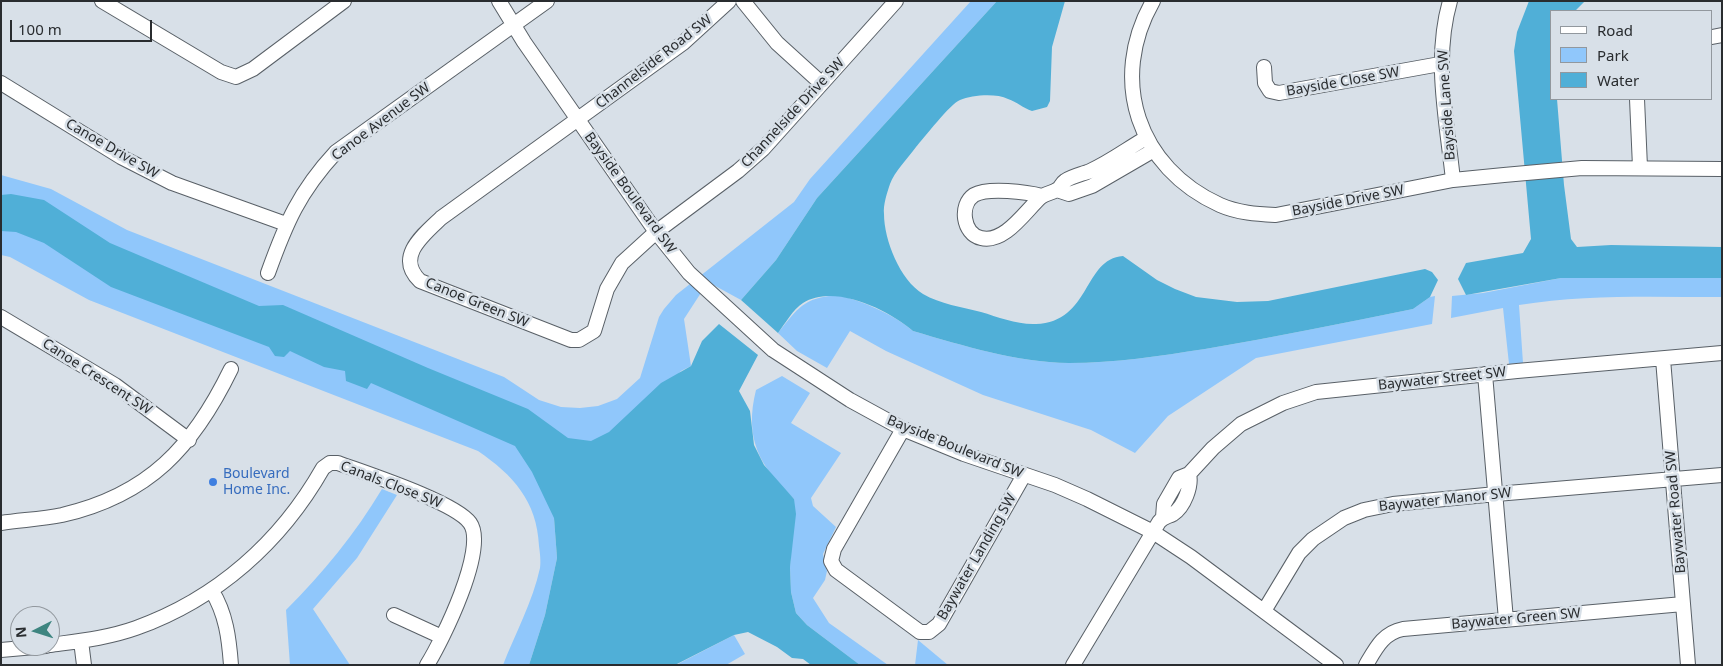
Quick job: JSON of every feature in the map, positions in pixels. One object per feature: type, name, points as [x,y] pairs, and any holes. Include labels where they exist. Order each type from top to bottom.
[{"type":"street","points":[[102,1],[220,72],[236,76],[248,73],[344,1]]},
{"type":"street","name":"Bayside Boulevard SW","points":[[499,1],[513,25],[578,120],[656,232],[688,273],[773,350],[850,400],[903,429],[1087,499],[1153,532],[1191,557],[1336,665]]},
{"type":"street","name":"Canoe Avenue SW","points":[[268,273],[286,224],[300,196],[336,152],[547,1]]},
{"type":"street","name":"Channelside Road SW","points":[[578,120],[683,43],[729,1]]},
{"type":"street","points":[[743,1],[777,43],[821,84]]},
{"type":"street","name":"Channelside Drive SW","points":[[656,232],[738,172],[763,149],[896,1]]},
{"type":"street","name":"Bayside Drive SW","points":[[1153,1],[1143,18],[1133,50],[1131,77],[1136,116],[1146,138],[1172,173],[1196,192],[1221,206],[1249,213],[1276,215],[1312,210],[1453,180],[1582,168],[1722,169]]},
{"type":"street","name":"Bayside Lane SW","points":[[1450,1],[1443,24],[1440,64],[1453,180]]},
{"type":"street","name":"Bayside Close SW","points":[[1264,67],[1265,83],[1270,91],[1279,93],[1440,64]]},
{"type":"street","name":"Canoe Drive SW","points":[[1,83],[121,158],[172,183],[286,224]]},
{"type":"street","points":[[1638,100],[1640,167]]},
{"type":"street","name":"Canoe Green SW","points":[[578,120],[442,218],[425,233],[412,248],[410,258],[414,275],[420,281],[571,340],[579,340],[594,330],[607,289],[622,263],[656,232]]},
{"type":"street","points":[[1042,196],[1027,192],[990,191],[974,195],[966,206],[965,212],[969,231],[980,238],[993,238],[1008,229],[1042,196],[1058,190],[1066,180],[1090,171],[1146,138]]},
{"type":"street","points":[[1058,190],[1069,194],[1092,186],[1154,150]]},
{"type":"street","name":"Canoe Crescent SW","points":[[1,318],[115,385],[189,440]]},
{"type":"street","name":"Baywater Street SW","points":[[1073,665],[1163,517],[1164,504],[1173,486],[1180,478],[1189,474],[1213,448],[1241,424],[1283,403],[1316,392],[1485,374],[1722,353]]},
{"type":"street","name":"Baywater Road SW","points":[[1663,358],[1688,665]]},
{"type":"street","points":[[1,523],[61,515],[96,505],[130,489],[144,480],[171,461],[189,440],[213,406],[231,369]]},
{"type":"street","points":[[1485,374],[1506,620]]},
{"type":"street","name":"Baywater Landing SW","points":[[903,429],[834,549],[831,562],[836,570],[920,632],[929,632],[939,624],[1024,476]]},
{"type":"street","name":"Canals Close SW","points":[[60,644],[81,641],[135,628],[174,612],[212,591],[254,557],[291,518],[323,468],[330,463],[338,463],[451,508],[470,523],[474,535],[474,549],[470,570],[442,637],[427,665]]},
{"type":"street","name":"Baywater Manor SW","points":[[1264,611],[1299,553],[1313,539],[1344,518],[1378,506],[1722,475]]},
{"type":"street","points":[[212,591],[222,607],[231,665]]},
{"type":"street","name":"Baywater Green SW","points":[[1366,665],[1377,646],[1389,633],[1403,629],[1683,604]]},
{"type":"street","points":[[394,615],[442,637]]},
{"type":"street","points":[[81,641],[84,665]]},
{"type":"green space","points":[[971,1],[997,1],[817,198],[776,260],[741,300],[708,282],[684,319],[691,366],[681,371],[554,518],[557,558],[545,615],[529,665],[503,665],[537,580],[540,568],[540,554],[537,530],[534,516],[521,491],[491,460],[478,451],[89,300],[10,257],[1,255],[1,175],[51,189],[127,230],[504,377],[539,400],[561,407],[580,408],[598,406],[617,399],[640,378],[659,317],[676,295],[794,202],[810,179]]},
{"type":"green space","points":[[1561,278],[1722,278],[1722,297],[1569,299],[1519,305],[1523,363],[1509,364],[1503,308],[1451,318],[1452,296],[1483,293]]},
{"type":"green space","points":[[837,295],[877,309],[913,331],[932,337],[1029,360],[1069,363],[1137,359],[1257,340],[1413,309],[1430,297],[1435,296],[1432,324],[1256,358],[1168,416],[1135,453],[1091,430],[983,395],[886,351],[850,331],[827,368],[797,351],[778,333],[802,306],[816,299]]},
{"type":"green space","points":[[782,376],[810,393],[791,423],[841,453],[811,498],[813,506],[836,527],[823,554],[827,571],[825,580],[813,598],[829,623],[888,665],[860,665],[807,625],[796,613],[791,592],[790,567],[794,499],[763,463],[757,450],[752,423],[756,390]]},
{"type":"green space","points":[[382,489],[397,495],[357,558],[313,609],[350,665],[290,665],[286,610],[338,552],[361,522]]},
{"type":"green space","points":[[734,635],[745,654],[726,665],[676,665]]},
{"type":"green space","points":[[918,640],[948,665],[915,665]]},
{"type":"water","points":[[997,1],[1065,1],[1052,47],[1050,101],[1047,107],[1032,111],[1011,100],[991,95],[960,100],[950,107],[937,122],[892,179],[884,207],[887,236],[895,258],[907,279],[923,294],[944,303],[1015,322],[1036,324],[1054,321],[1067,313],[1077,302],[1100,268],[1110,260],[1123,256],[1157,280],[1196,297],[1237,302],[1268,301],[1425,269],[1432,272],[1438,280],[1430,297],[1413,309],[1335,325],[1205,349],[1103,362],[1049,362],[990,352],[913,331],[903,323],[876,308],[861,302],[830,296],[816,298],[803,303],[778,333],[741,300],[776,260],[817,198]]},
{"type":"water","points":[[1529,1],[1585,1],[1576,10],[1550,10],[1550,100],[1557,100],[1564,185],[1571,239],[1577,247],[1611,245],[1722,247],[1722,278],[1561,278],[1466,295],[1458,279],[1466,263],[1523,253],[1531,239],[1514,51],[1517,32]]},
{"type":"water","points":[[11,194],[44,200],[110,243],[259,306],[283,305],[528,409],[568,438],[591,441],[609,432],[661,383],[691,366],[702,341],[719,324],[758,355],[739,391],[750,411],[754,445],[764,465],[794,499],[796,514],[790,567],[791,592],[796,613],[807,625],[860,665],[811,665],[803,659],[792,658],[777,647],[748,632],[734,635],[675,665],[529,665],[545,615],[557,558],[554,518],[532,472],[515,446],[371,383],[367,389],[346,381],[345,371],[324,367],[290,351],[284,357],[275,356],[269,347],[111,287],[44,243],[16,232],[1,231],[1,195]]},
{"type":"place","name":"Boulevard Home Inc.","points":[[213,482]]}]
